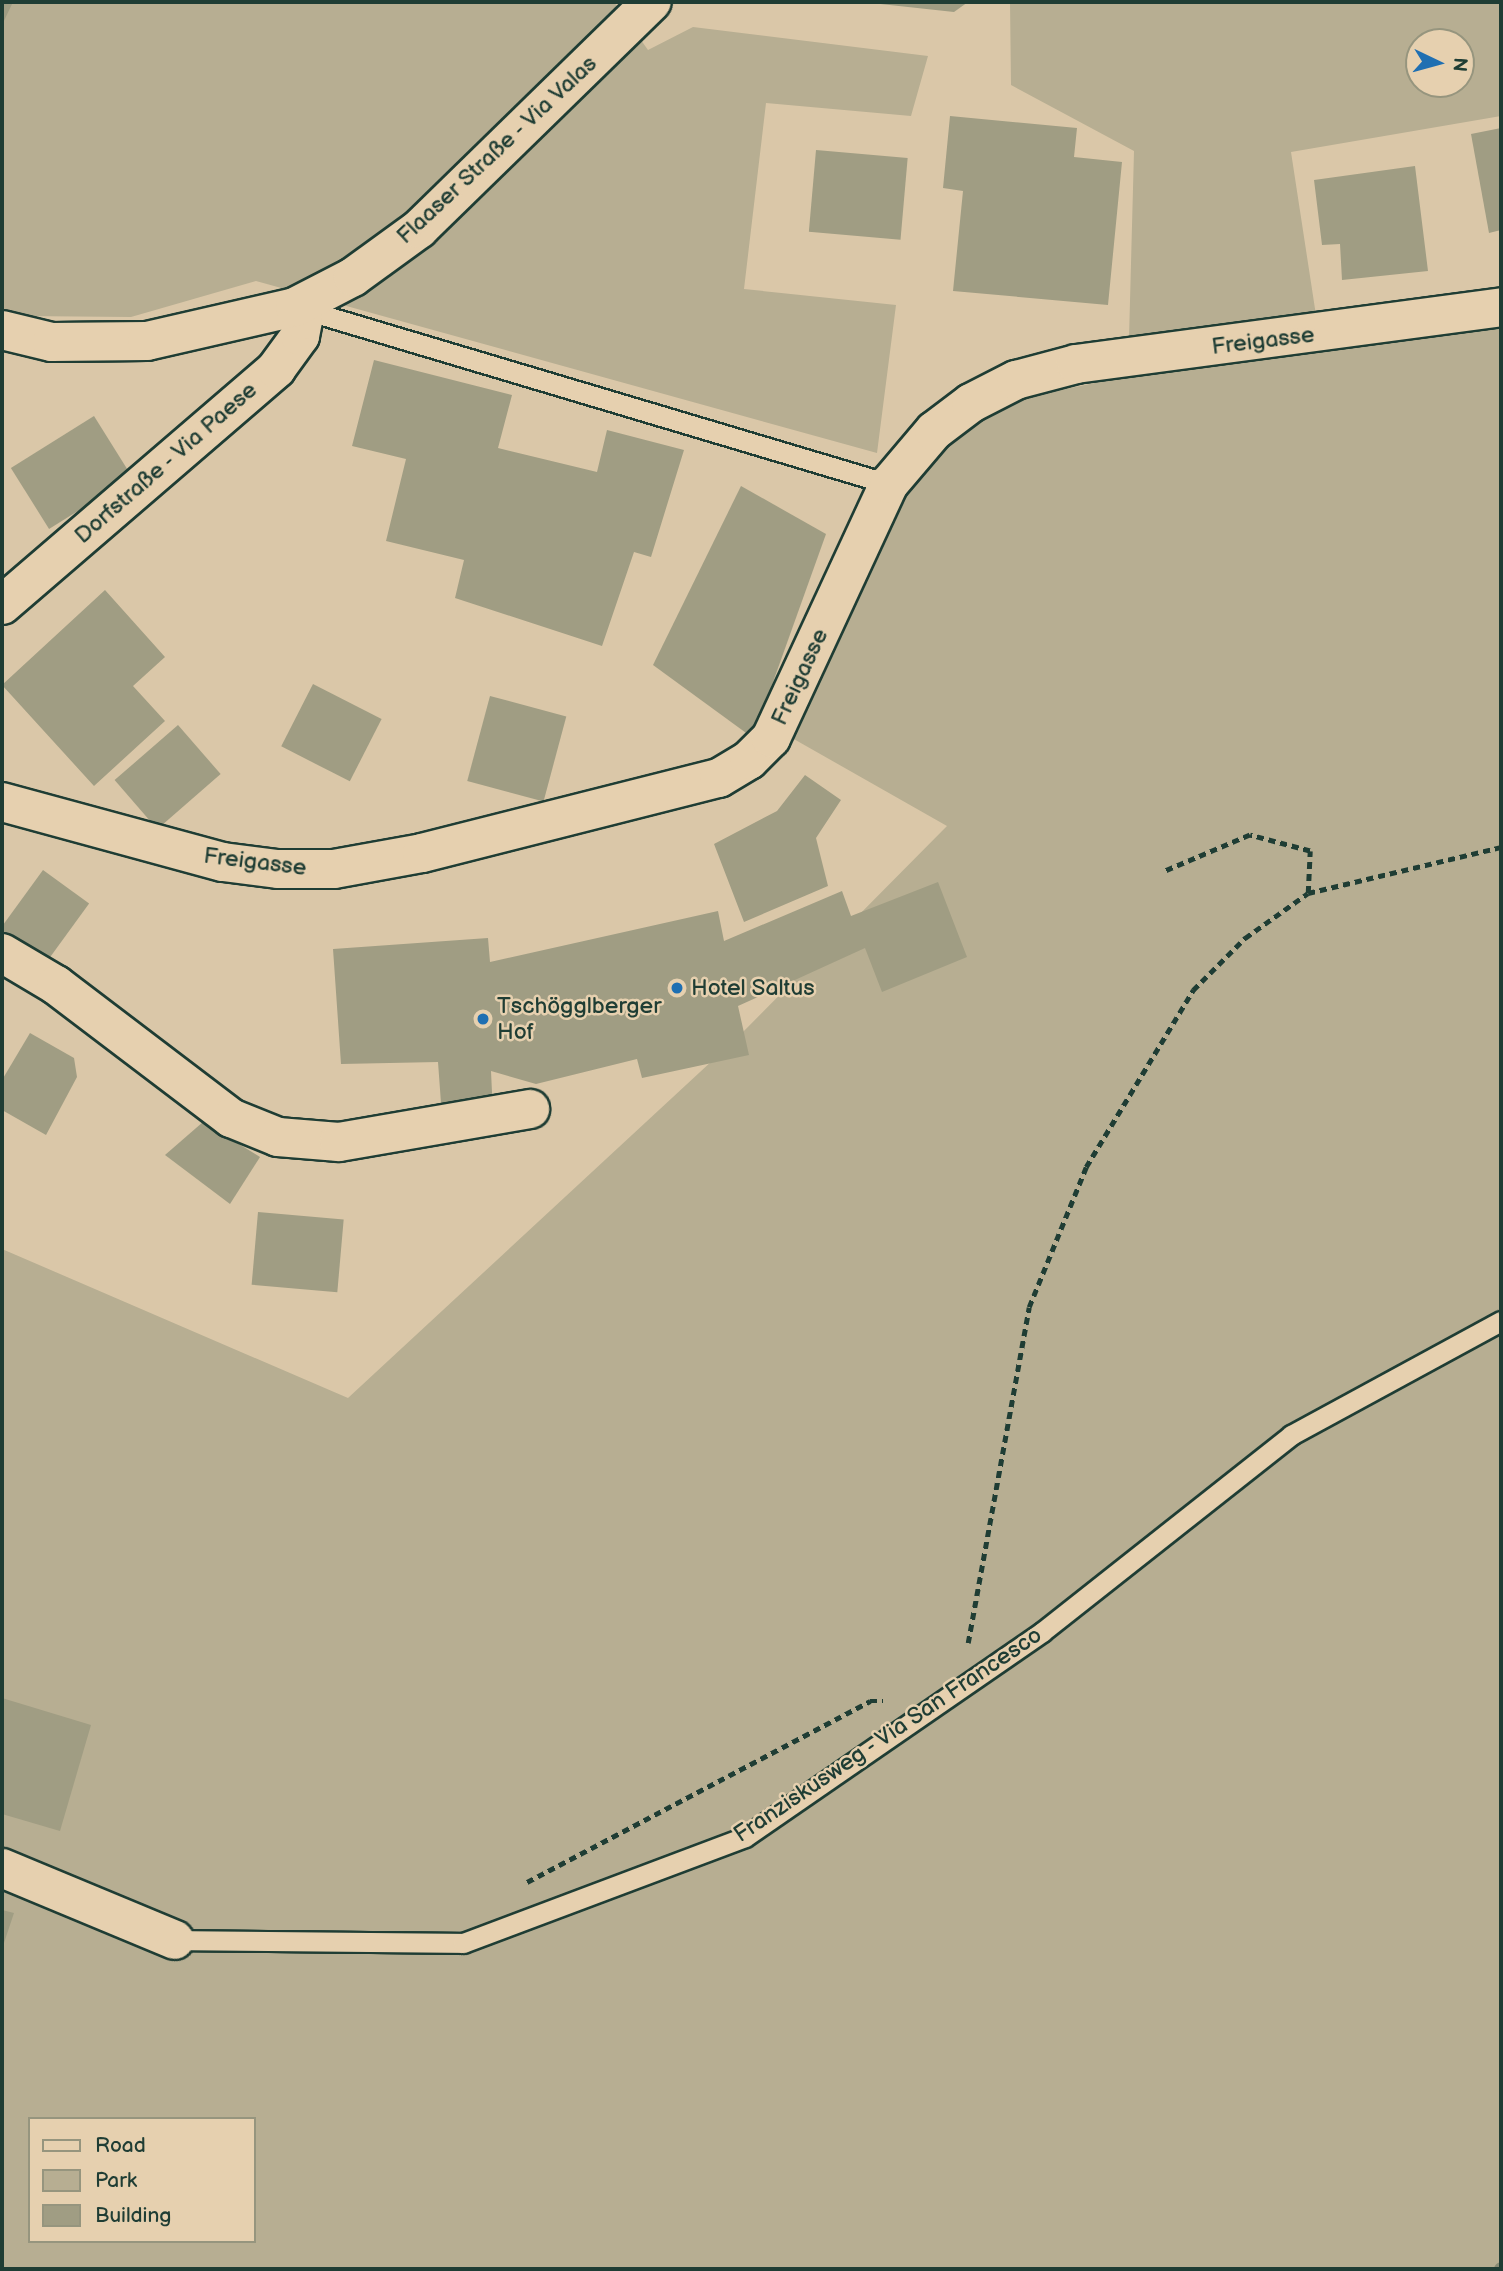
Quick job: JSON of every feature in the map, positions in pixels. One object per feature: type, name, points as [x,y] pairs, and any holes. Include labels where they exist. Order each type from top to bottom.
[{"type":"street","name":"Flaaser Straße - Via Valas","points":[[2,330],[52,342],[147,341],[295,307],[353,277],[419,229],[652,2]]},
{"type":"street","name":"Dorfstraße - Via Paese","points":[[2,605],[276,369],[300,336],[303,320],[295,307]]},
{"type":"street","name":"Freigasse","points":[[2,802],[223,862],[278,869],[334,869],[422,853],[719,779],[749,760],[772,738],[889,484],[934,431],[971,403],[1016,380],[1076,364],[1501,307]]},
{"type":"street","points":[[2,953],[56,985],[231,1118],[278,1137],[339,1142],[530,1109]]},
{"type":"street","name":"Franziskusweg - Via San Francesco","points":[[2,1868],[175,1940]]},
{"type":"lane","points":[[295,307],[889,484]]},
{"type":"lane","name":"Franziskusweg - Via San Francesco","points":[[175,1940],[463,1943],[745,1837],[1042,1632],[1291,1435],[1501,1321]]},
{"type":"path","points":[[1163,872],[1250,835],[1310,851],[1308,893]]},
{"type":"path","points":[[959,1689],[1029,1307],[1086,1167],[1193,990],[1245,938],[1308,893],[1501,847]]},
{"type":"path","points":[[520,1886],[597,1842],[870,1701],[942,1700]]},
{"type":"green space","points":[[2,2],[614,2],[648,50],[693,27],[928,56],[911,116],[766,103],[744,289],[896,305],[877,453],[256,281],[131,317],[21,316],[2,310]]},
{"type":"green space","points":[[1010,2],[1501,2],[1501,116],[1291,152],[1321,348],[1501,295],[1501,2269],[2,2269],[2,1249],[348,1398],[740,1035],[947,826],[792,738],[904,494],[957,433],[1014,400],[1128,376],[1134,151],[1011,85]]},
{"type":"building","points":[[2,2],[13,2],[2,25]]},
{"type":"building","points":[[862,2],[968,2],[954,12]]},
{"type":"building","points":[[950,116],[1077,128],[1074,157],[1122,162],[1108,305],[953,291],[963,191],[943,188]]},
{"type":"building","points":[[1501,128],[1501,230],[1489,233],[1471,134]]},
{"type":"building","points":[[816,150],[908,158],[901,240],[809,232]]},
{"type":"building","points":[[1415,166],[1428,271],[1342,280],[1340,244],[1322,245],[1314,180]]},
{"type":"building","points":[[374,360],[512,395],[498,448],[597,472],[607,430],[684,450],[651,557],[634,552],[602,646],[455,598],[464,560],[386,541],[406,459],[352,446]]},
{"type":"building","points":[[94,416],[132,477],[49,529],[11,468]]},
{"type":"building","points":[[741,486],[826,534],[753,738],[653,665]]},
{"type":"building","points":[[105,590],[165,657],[133,686],[165,721],[94,786],[2,685]]},
{"type":"building","points":[[313,684],[382,719],[350,781],[281,746]]},
{"type":"building","points":[[490,696],[566,716],[544,801],[467,781]]},
{"type":"building","points":[[178,725],[221,774],[157,829],[115,780]]},
{"type":"building","points":[[805,775],[841,800],[816,838],[828,886],[744,922],[714,844],[777,811]]},
{"type":"building","points":[[43,870],[89,904],[46,963],[2,930],[2,926]]},
{"type":"building","points":[[938,882],[967,957],[882,992],[865,948],[738,1006],[749,1055],[642,1078],[637,1059],[536,1084],[491,1071],[493,1114],[442,1117],[438,1062],[341,1064],[333,949],[488,938],[490,962],[718,911],[724,941],[842,891],[851,916]]},
{"type":"building","points":[[30,1033],[74,1058],[77,1077],[46,1135],[2,1110],[2,1080]]},
{"type":"building","points":[[203,1122],[260,1157],[230,1204],[165,1155]]},
{"type":"building","points":[[258,1212],[344,1219],[337,1292],[252,1285]]},
{"type":"building","points":[[2,1698],[91,1725],[60,1831],[2,1814]]},
{"type":"building","points":[[2,1910],[14,1913],[2,1949]]},
{"type":"place","name":"Hotel Saltus","points":[[677,988]]},
{"type":"place","name":"Tschögglberger Hof","points":[[483,1019]]}]
